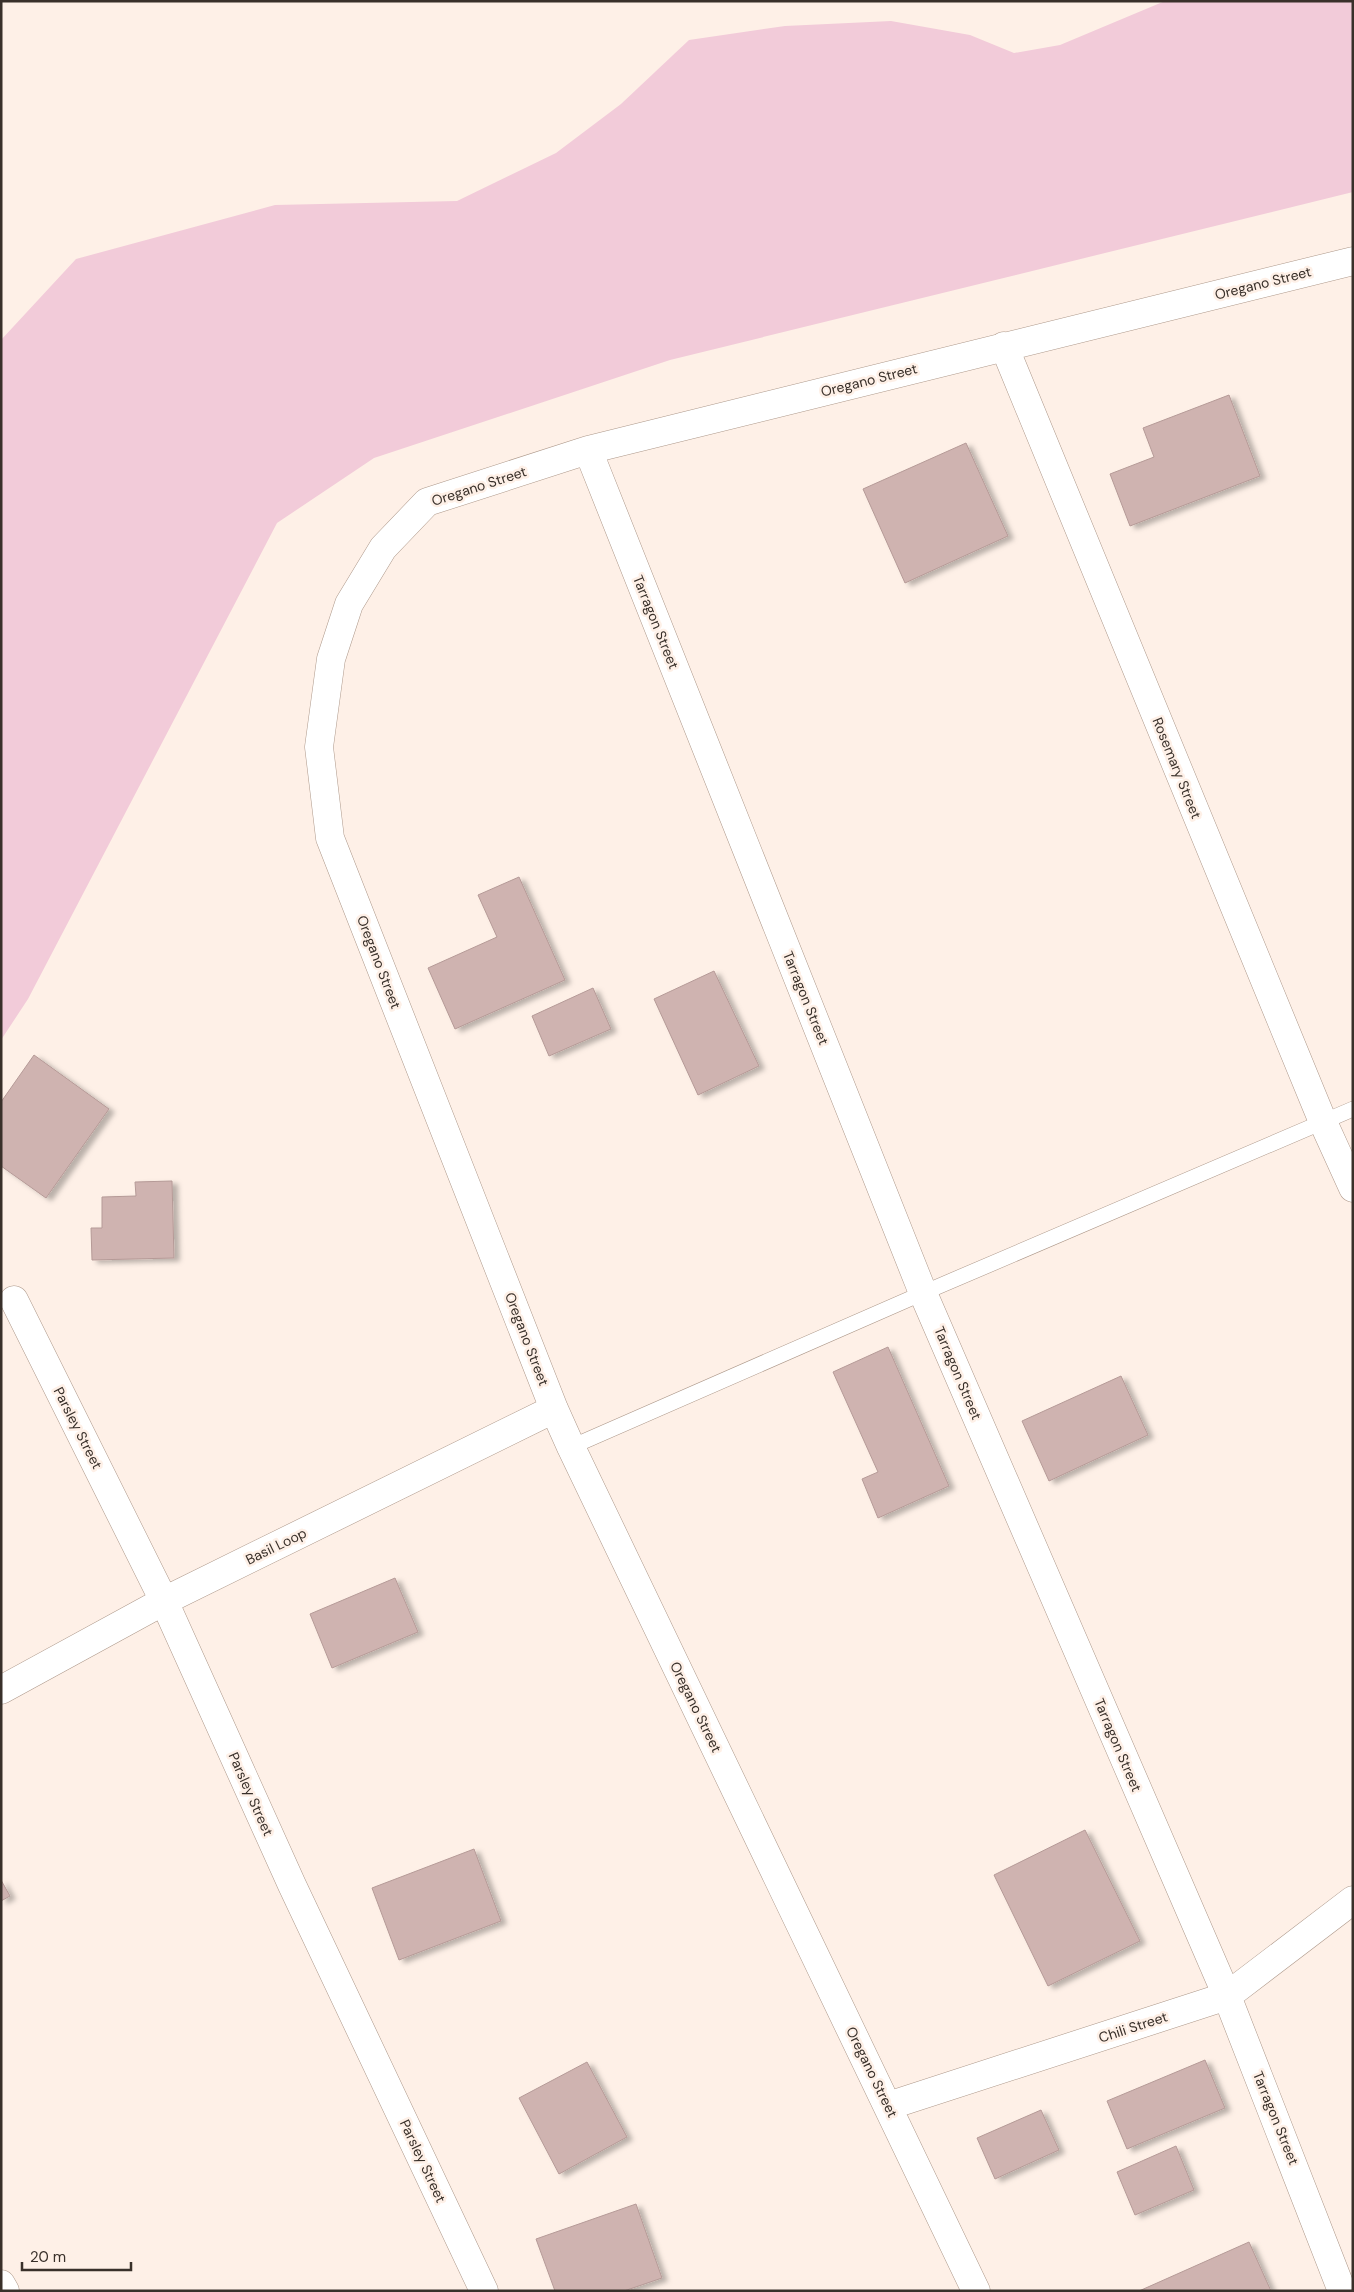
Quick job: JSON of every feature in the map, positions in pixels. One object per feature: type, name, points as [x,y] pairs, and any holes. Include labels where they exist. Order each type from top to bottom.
[{"type":"street","name":"Oregano Street","points":[[976,2291],[554,1409],[330,838],[319,747],[331,659],[349,604],[383,548],[427,502],[588,450],[1353,261]]},
{"type":"street","name":"Rosemary Street","points":[[1004,346],[1323,1122],[1353,1188]]},
{"type":"street","name":"Tarragon Street","points":[[588,450],[923,1293],[1227,1996],[1282,2131],[1342,2291]]},
{"type":"street","name":"Parsley Street","points":[[14,1300],[164,1600],[292,1885],[484,2291]]},
{"type":"street","name":"Basil Loop","points":[[1,1690],[164,1600],[554,1409]]},
{"type":"street","name":"Chili Street","points":[[888,2106],[1227,1996],[1353,1900]]},
{"type":"street","points":[[1,2284],[5,2291]]},
{"type":"lane","points":[[571,1447],[923,1293],[1353,1109]]},
{"type":"shaded area","points":[[1165,1],[1353,1],[1353,192],[670,360],[374,458],[277,523],[28,999],[1,1040],[1,340],[76,259],[275,205],[457,201],[556,153],[621,104],[689,40],[785,26],[891,21],[970,35],[1014,53],[1060,45]]},
{"type":"building","points":[[1229,395],[1260,476],[1130,526],[1110,474],[1154,457],[1143,428]]},
{"type":"building","points":[[966,443],[1008,536],[905,583],[863,489]]},
{"type":"building","points":[[519,877],[565,980],[455,1029],[428,968],[497,937],[478,895]]},
{"type":"building","points":[[714,971],[759,1066],[698,1095],[654,999]]},
{"type":"building","points":[[593,988],[611,1029],[549,1056],[532,1016]]},
{"type":"building","points":[[34,1055],[109,1109],[46,1198],[1,1166],[1,1102]]},
{"type":"building","points":[[172,1181],[174,1258],[92,1260],[91,1228],[102,1228],[102,1197],[136,1196],[135,1182]]},
{"type":"building","points":[[888,1347],[949,1486],[878,1518],[862,1479],[878,1472],[833,1372]]},
{"type":"building","points":[[1121,1376],[1148,1435],[1049,1481],[1022,1421]]},
{"type":"building","points":[[395,1578],[418,1632],[332,1668],[310,1614]]},
{"type":"building","points":[[1085,1830],[1140,1941],[1048,1986],[994,1875]]},
{"type":"building","points":[[474,1849],[501,1921],[399,1960],[372,1888]]},
{"type":"building","points":[[1,1880],[10,1896],[1,1901]]},
{"type":"building","points":[[1205,2060],[1225,2108],[1127,2149],[1107,2101]]},
{"type":"building","points":[[587,2062],[627,2137],[559,2174],[519,2098]]},
{"type":"building","points":[[1041,2110],[1059,2150],[995,2179],[977,2138]]},
{"type":"building","points":[[1176,2146],[1194,2190],[1135,2215],[1117,2172]]},
{"type":"building","points":[[636,2204],[662,2278],[624,2291],[555,2291],[536,2239]]},
{"type":"building","points":[[1249,2242],[1271,2291],[1139,2291]]}]
